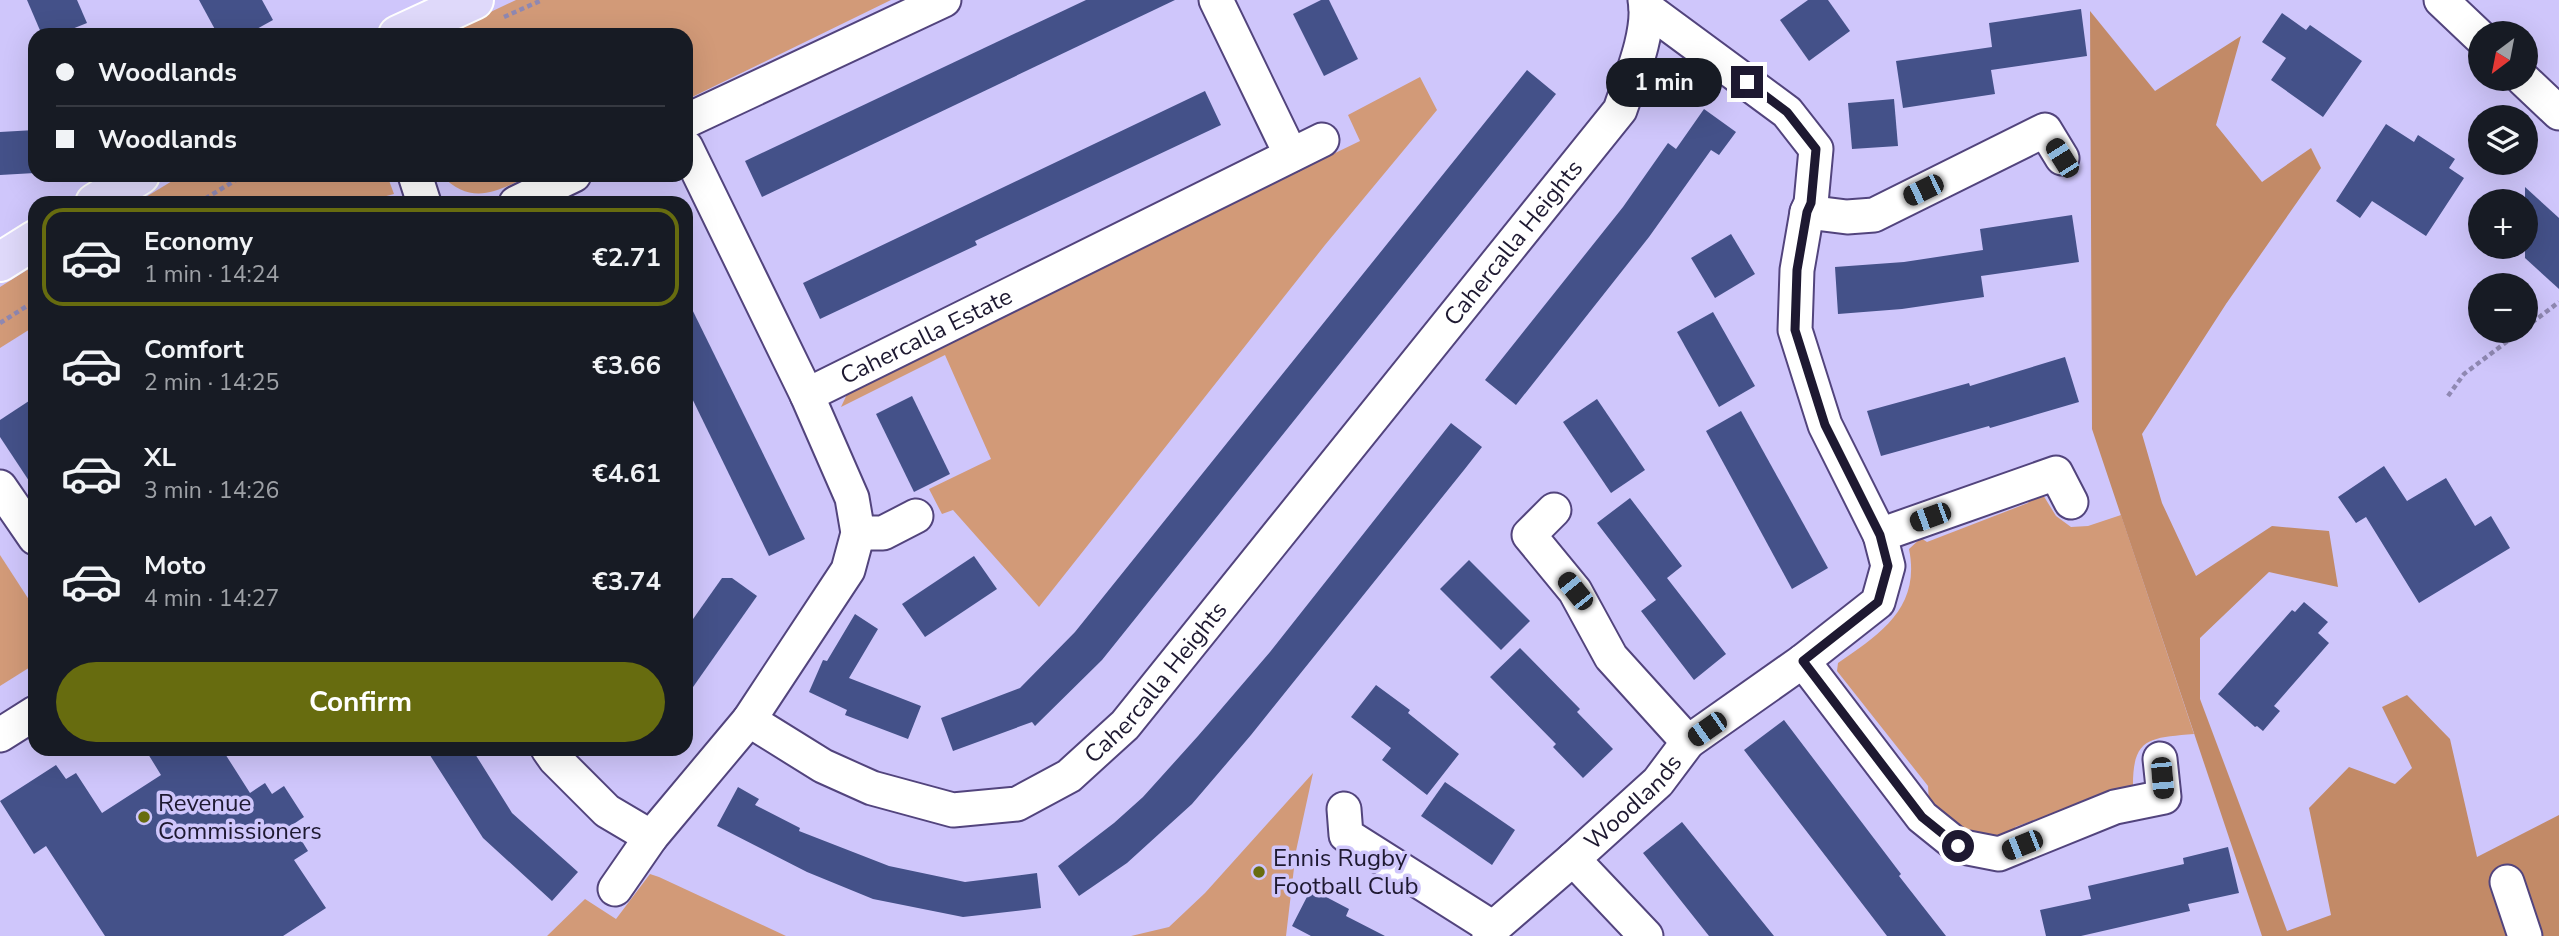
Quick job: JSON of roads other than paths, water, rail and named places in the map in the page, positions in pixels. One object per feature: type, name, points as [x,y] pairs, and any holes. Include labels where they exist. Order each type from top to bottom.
[{"type":"main road","points":[[413,28],[474,0]]},
{"type":"main road","points":[[106,196],[129,182]]},
{"type":"street","points":[[693,118],[944,0]]},
{"type":"street","points":[[1216,0],[1291,155]]},
{"type":"street","points":[[2441,0],[2468,26]]},
{"type":"street","name":"Woodlands","points":[[1344,809],[1346,835],[1491,932],[1658,782],[1688,742],[1803,661],[1878,602],[1888,566],[1880,535],[1825,425],[1795,330],[1797,270],[1811,203],[1816,149],[1787,112],[1646,4]]},
{"type":"street","name":"Cahercalla Heights","points":[[749,720],[823,766],[872,788],[953,810],[1017,804],[1069,776],[1125,725],[1620,110],[1640,54],[1646,4]]},
{"type":"street","points":[[2536,91],[2559,113]]},
{"type":"street","points":[[1807,212],[1847,217],[1874,215],[2045,130],[2062,158]]},
{"type":"street","name":"Cahercalla Estate","points":[[807,395],[1322,140]]},
{"type":"street","points":[[615,889],[651,838],[749,720],[848,570],[858,533],[852,498],[807,395],[693,161]]},
{"type":"street","points":[[531,196],[560,182]]},
{"type":"street","points":[[1880,535],[2056,473],[2071,502]]},
{"type":"street","points":[[0,486],[28,528]]},
{"type":"street","name":"Woodlands","points":[[1554,510],[1529,535],[1575,591],[1611,657],[1688,742]]},
{"type":"street","points":[[858,533],[883,533],[916,516]]},
{"type":"street","points":[[1803,661],[1922,817],[1958,846],[1999,854],[2115,807],[2164,796],[2160,759]]},
{"type":"street","points":[[0,735],[28,717]]},
{"type":"street","points":[[553,756],[607,811],[651,838]]},
{"type":"street","name":"Woodlands","points":[[1573,859],[1646,936]]},
{"type":"street","points":[[2507,882],[2525,936]]},
{"type":"place","name":"Revenue Commissioners","points":[[144,817]]},
{"type":"place","name":"Ennis Rugby Football Club","points":[[1259,872]]}]
